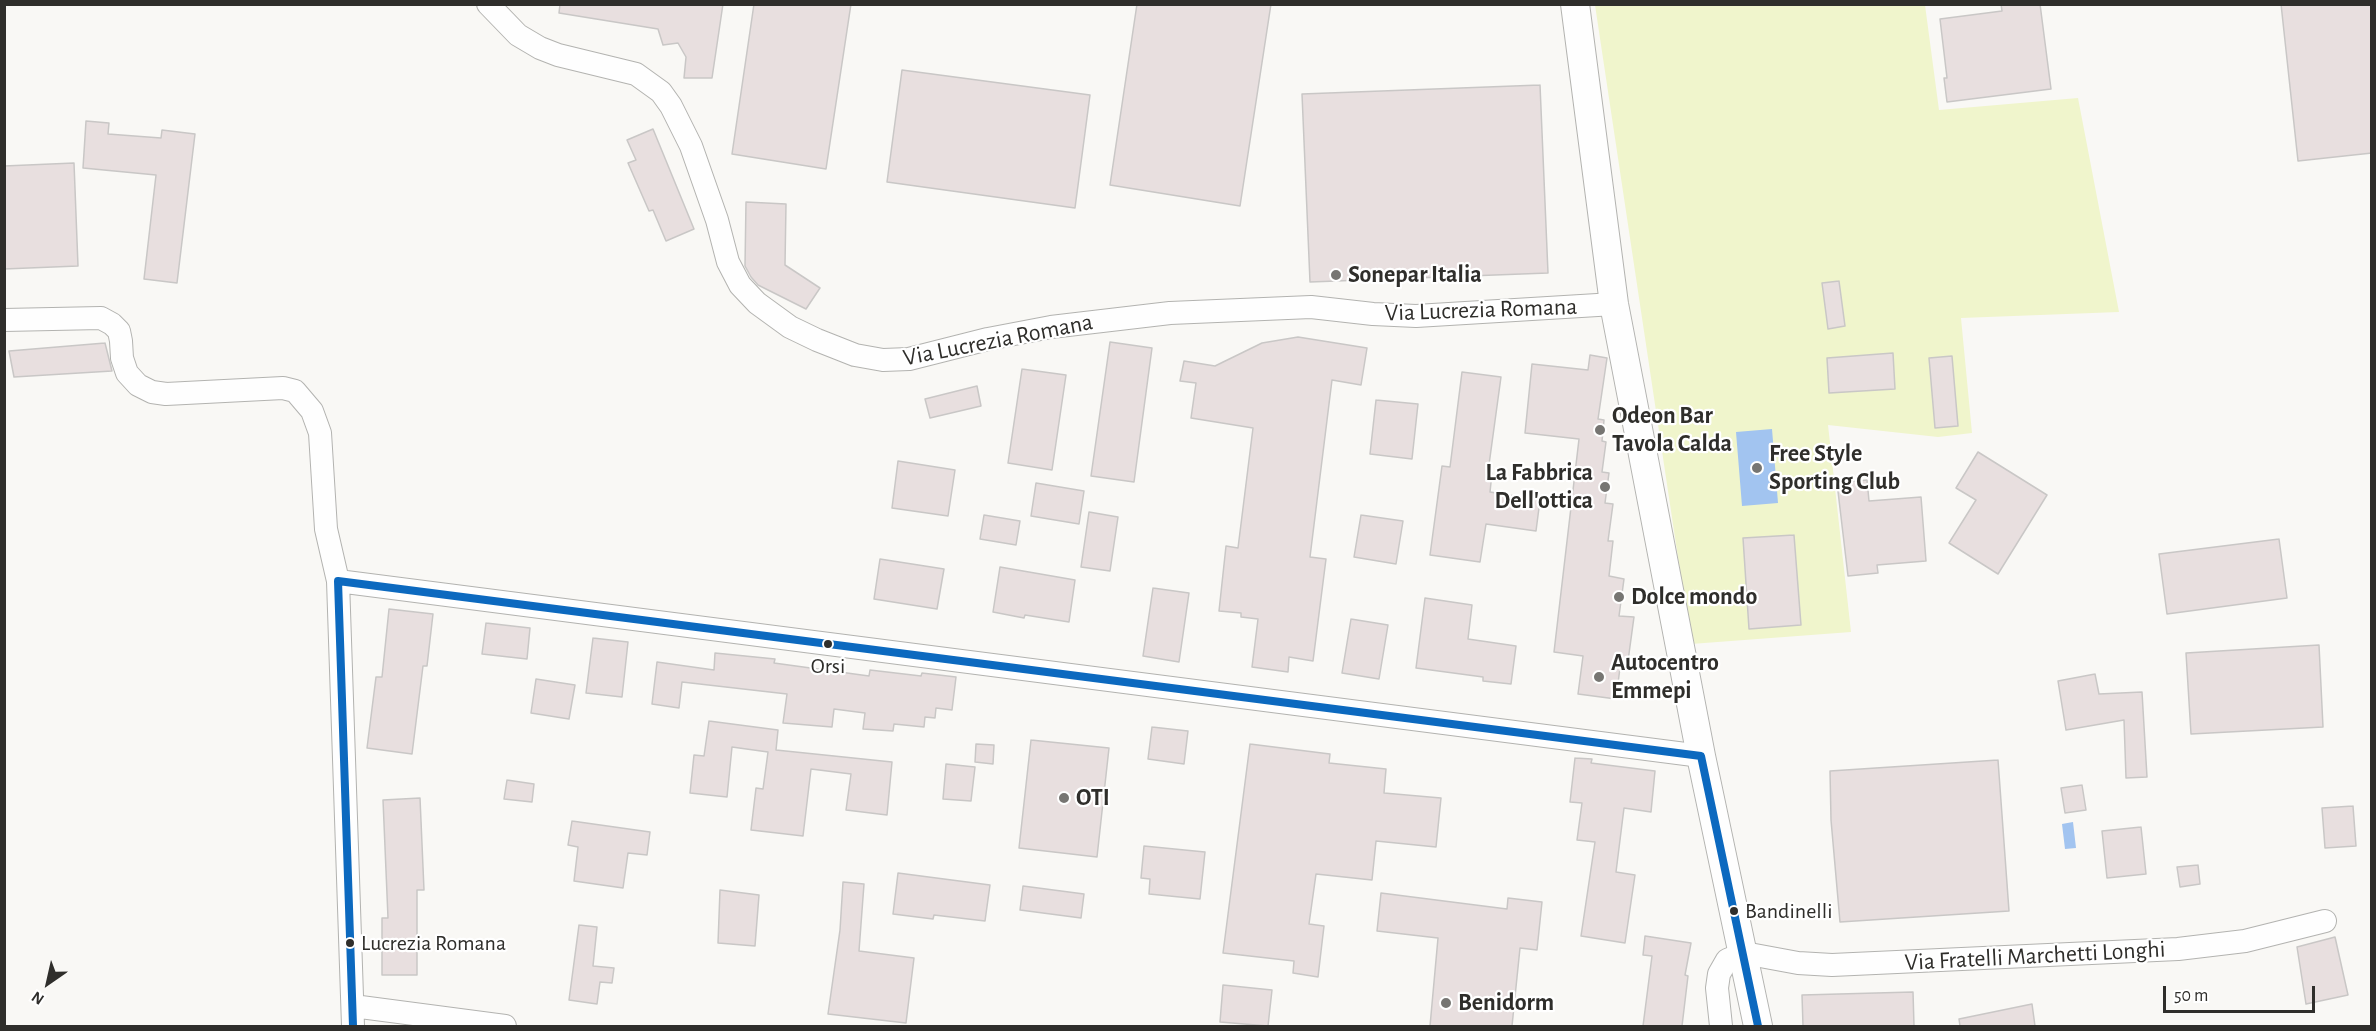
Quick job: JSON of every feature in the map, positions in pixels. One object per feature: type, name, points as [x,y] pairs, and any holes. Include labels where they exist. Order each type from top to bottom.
[{"type":"street","name":"Via Lucrezia Romana","points":[[488,4],[518,35],[540,48],[558,55],[636,74],[661,92],[672,106],[691,146],[717,220],[728,262],[740,285],[765,310],[797,331],[855,355],[883,360],[909,359],[988,339],[1051,327],[1180,312],[1311,307],[1416,316],[1614,304]]},
{"type":"street","points":[[1575,4],[1614,304],[1701,756],[1758,1026]]},
{"type":"street","points":[[4,320],[90,317],[107,321],[116,328],[120,335],[122,358],[127,373],[138,385],[152,392],[177,394],[272,387],[296,391],[307,404],[317,422],[321,439],[328,541],[338,581],[353,1016],[505,1026]]},
{"type":"street","points":[[338,581],[1701,756]]},
{"type":"street","name":"Via Fratelli Marchetti Longhi","points":[[1744,953],[1798,963],[1832,964],[2178,949],[2245,941],[2325,921]]},
{"type":"street","points":[[1721,1026],[1717,988],[1719,974],[1727,960],[1744,953]]},
{"type":"green space","points":[[1595,5],[1925,5],[1939,110],[2078,98],[2119,312],[1961,318],[1972,433],[1938,437],[1828,425],[1851,632],[1691,644]]},
{"type":"water","name":"Free Style Sporting Club","points":[[1772,429],[1778,503],[1742,506],[1736,432]]},
{"type":"water","points":[[2073,822],[2076,848],[2065,849],[2062,824]]},
{"type":"building","points":[[560,4],[723,4],[712,78],[684,78],[686,57],[678,43],[663,45],[658,29],[559,13]]},
{"type":"building","points":[[754,4],[851,4],[826,169],[732,154]]},
{"type":"building","points":[[1137,4],[1271,4],[1240,206],[1110,185]]},
{"type":"building","points":[[2001,4],[2040,4],[2051,89],[1947,102],[1944,78],[1947,78],[1940,19],[2002,11]]},
{"type":"building","points":[[2281,4],[2372,4],[2372,153],[2298,161]]},
{"type":"building","points":[[902,70],[1090,95],[1075,208],[887,182]]},
{"type":"building","points":[[1540,85],[1548,273],[1310,282],[1302,94]]},
{"type":"building","points":[[86,121],[109,123],[108,134],[161,138],[162,130],[195,134],[177,283],[144,279],[156,175],[83,168]]},
{"type":"building","points":[[653,129],[694,229],[666,241],[653,210],[649,211],[628,163],[636,160],[627,140]]},
{"type":"building","points":[[74,163],[78,266],[4,269],[4,166]]},
{"type":"building","points":[[746,202],[786,204],[785,265],[820,288],[806,309],[758,285],[751,277],[745,266]]},
{"type":"building","points":[[1839,281],[1845,326],[1828,329],[1822,283]]},
{"type":"building","points":[[1298,337],[1367,348],[1361,385],[1332,380],[1310,557],[1326,559],[1313,661],[1289,657],[1288,672],[1252,667],[1258,619],[1241,617],[1241,613],[1219,611],[1226,546],[1238,548],[1253,428],[1191,418],[1196,383],[1180,381],[1184,361],[1215,366],[1262,343]]},
{"type":"building","points":[[1110,342],[1152,348],[1134,482],[1091,476]]},
{"type":"building","points":[[105,343],[112,371],[14,377],[9,351]]},
{"type":"building","points":[[1893,353],[1895,389],[1829,393],[1827,358]]},
{"type":"building","points":[[1590,355],[1607,358],[1598,419],[1604,420],[1602,441],[1606,442],[1602,472],[1609,473],[1605,503],[1613,504],[1608,541],[1613,541],[1609,576],[1624,579],[1619,616],[1634,617],[1628,661],[1621,660],[1616,699],[1578,694],[1583,656],[1554,652],[1579,439],[1525,433],[1532,364],[1588,370]]},
{"type":"building","points":[[1952,356],[1958,426],[1935,428],[1929,358]]},
{"type":"building","points":[[1022,369],[1066,375],[1052,470],[1008,463]]},
{"type":"building","points":[[1462,372],[1501,377],[1488,472],[1492,473],[1490,492],[1540,500],[1536,531],[1486,524],[1480,562],[1430,555],[1442,466],[1450,467]]},
{"type":"building","points":[[977,386],[981,406],[930,418],[925,399]]},
{"type":"building","points":[[1376,400],[1418,404],[1412,459],[1370,454]]},
{"type":"building","points":[[1978,452],[2047,495],[1998,574],[1949,543],[1976,500],[1956,488]]},
{"type":"building","points":[[898,461],[955,470],[948,516],[892,508]]},
{"type":"building","points":[[1867,480],[1869,501],[1921,497],[1926,561],[1877,565],[1878,573],[1848,576],[1837,483]]},
{"type":"building","points":[[1036,483],[1084,491],[1079,524],[1031,516]]},
{"type":"building","points":[[1089,512],[1118,517],[1110,571],[1081,567]]},
{"type":"building","points":[[984,515],[1020,521],[1016,545],[980,539]]},
{"type":"building","points":[[1361,515],[1403,521],[1396,564],[1354,557]]},
{"type":"building","points":[[1794,535],[1801,625],[1749,629],[1743,538]]},
{"type":"building","points":[[2279,539],[2287,598],[2167,614],[2159,554]]},
{"type":"building","points":[[880,559],[944,569],[937,609],[874,599]]},
{"type":"building","points":[[1000,567],[1075,580],[1069,622],[1025,615],[1024,618],[993,612]]},
{"type":"building","points":[[1153,588],[1189,593],[1179,662],[1143,656]]},
{"type":"building","points":[[1425,598],[1472,605],[1468,639],[1516,646],[1511,684],[1483,681],[1483,677],[1416,668]]},
{"type":"building","points":[[389,609],[433,614],[427,666],[423,666],[412,754],[367,748],[376,677],[382,677]]},
{"type":"building","points":[[1351,619],[1388,625],[1379,679],[1342,673]]},
{"type":"building","points":[[486,623],[530,628],[527,659],[482,654]]},
{"type":"building","points":[[593,638],[628,642],[622,697],[586,693]]},
{"type":"building","points":[[2319,645],[2323,727],[2191,734],[2186,653]]},
{"type":"building","points":[[715,653],[775,659],[774,663],[869,676],[870,670],[921,676],[922,673],[956,677],[952,710],[936,708],[935,718],[925,717],[924,727],[894,724],[893,731],[863,729],[865,713],[834,709],[832,727],[783,723],[787,694],[682,682],[679,708],[652,704],[657,662],[714,670]]},
{"type":"building","points":[[2095,674],[2099,694],[2142,692],[2147,777],[2126,778],[2124,720],[2066,730],[2058,681]]},
{"type":"building","points":[[536,679],[575,685],[569,719],[531,713]]},
{"type":"building","points":[[709,721],[778,730],[776,750],[892,762],[887,815],[846,810],[851,774],[811,769],[803,836],[751,830],[756,788],[763,789],[768,752],[732,747],[727,797],[690,793],[694,755],[704,756]]},
{"type":"building","points":[[1152,727],[1188,731],[1184,764],[1148,759]]},
{"type":"building","name":"OTI","points":[[1031,740],[1109,748],[1097,857],[1019,848]]},
{"type":"building","points":[[976,744],[994,745],[993,764],[975,762]]},
{"type":"building","points":[[1250,744],[1330,754],[1329,763],[1386,769],[1384,793],[1441,798],[1436,847],[1376,841],[1372,880],[1316,874],[1309,924],[1324,926],[1318,977],[1293,973],[1294,961],[1223,953]]},
{"type":"building","points":[[1575,758],[1592,759],[1591,763],[1655,771],[1651,812],[1624,808],[1616,872],[1635,875],[1625,943],[1581,936],[1595,842],[1577,840],[1582,803],[1570,802]]},
{"type":"building","points":[[1998,760],[2009,911],[1840,922],[1831,820],[1830,771]]},
{"type":"building","points":[[946,764],[975,767],[971,801],[943,799]]},
{"type":"building","points":[[507,780],[534,784],[532,802],[504,799]]},
{"type":"building","points":[[2082,785],[2086,810],[2065,813],[2061,788]]},
{"type":"building","points":[[420,798],[424,890],[417,890],[417,975],[382,975],[382,918],[388,918],[383,800]]},
{"type":"building","points":[[2353,806],[2356,846],[2325,848],[2322,808]]},
{"type":"building","points":[[572,821],[650,832],[647,855],[628,853],[623,888],[574,881],[578,847],[568,845]]},
{"type":"building","points":[[2141,827],[2146,874],[2107,878],[2102,831]]},
{"type":"building","points":[[1144,846],[1205,852],[1200,899],[1149,894],[1150,879],[1141,878]]},
{"type":"building","points":[[2198,865],[2200,884],[2180,887],[2177,867]]},
{"type":"building","points":[[898,873],[990,885],[985,921],[934,915],[933,919],[893,914]]},
{"type":"building","points":[[843,882],[864,884],[859,951],[914,958],[906,1023],[828,1014],[840,930]]},
{"type":"building","points":[[1023,886],[1084,894],[1081,918],[1020,910]]},
{"type":"building","points":[[720,890],[759,895],[755,946],[718,943]]},
{"type":"building","points":[[1381,893],[1507,909],[1508,898],[1542,902],[1537,950],[1520,948],[1512,1026],[1430,1026],[1438,938],[1377,931]]},
{"type":"building","points":[[579,925],[597,927],[593,966],[614,968],[612,983],[600,982],[597,1004],[569,1000]]},
{"type":"building","points":[[1645,936],[1691,943],[1685,975],[1688,976],[1682,1026],[1643,1026],[1652,956],[1643,955]]},
{"type":"building","points":[[2335,937],[2348,995],[2306,1004],[2297,947]]},
{"type":"building","points":[[1223,985],[1272,990],[1268,1026],[1220,1022]]},
{"type":"building","points":[[1913,992],[1914,1026],[1803,1026],[1802,995]]},
{"type":"building","points":[[2032,1004],[2035,1026],[1960,1026],[1959,1019]]},
{"type":"transit line","points":[[353,1026],[338,581],[1701,756],[1758,1026]]},
{"type":"place","name":"Sonepar Italia","points":[[1336,275]]},
{"type":"place","name":"Odeon Bar Tavola Calda","points":[[1600,430]]},
{"type":"place","name":"Free Style Sporting Club","points":[[1757,468]]},
{"type":"place","name":"La Fabbrica Dell'ottica","points":[[1605,487]]},
{"type":"place","name":"Dolce mondo","points":[[1619,597]]},
{"type":"place","name":"Orsi","points":[[828,644]]},
{"type":"place","name":"Autocentro Emmepi","points":[[1599,677]]},
{"type":"place","name":"OTI","points":[[1064,798]]},
{"type":"place","name":"Bandinelli","points":[[1734,911]]},
{"type":"place","name":"Lucrezia Romana","points":[[350,943]]},
{"type":"place","name":"Benidorm","points":[[1446,1003]]}]
